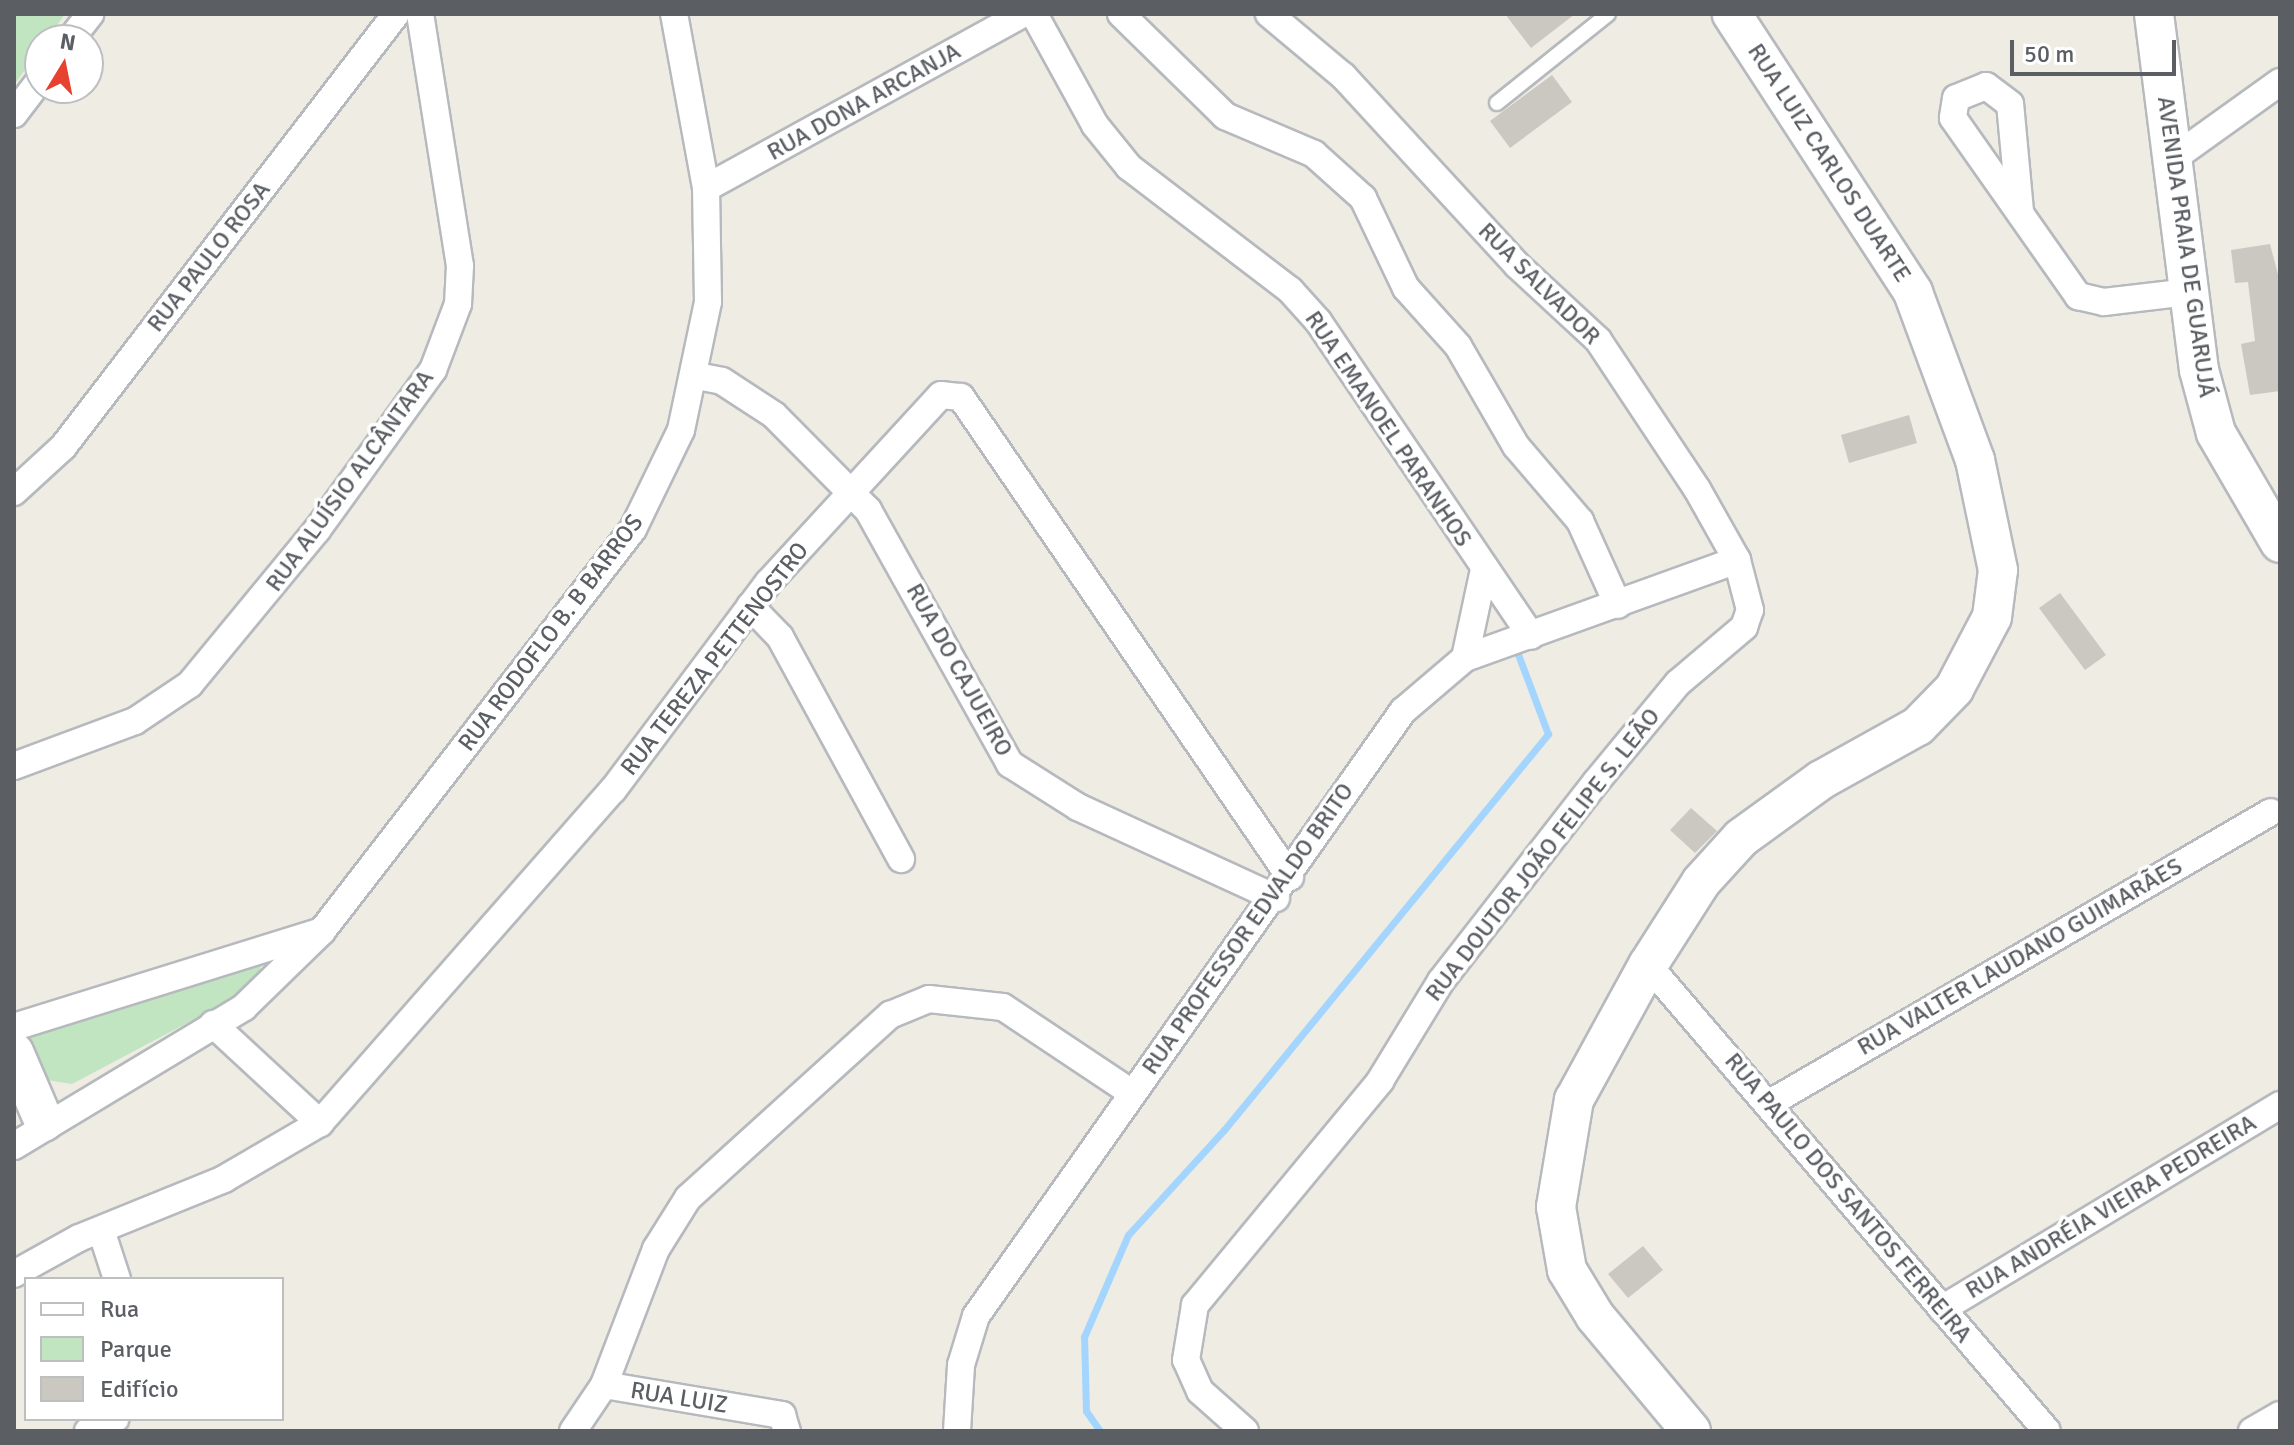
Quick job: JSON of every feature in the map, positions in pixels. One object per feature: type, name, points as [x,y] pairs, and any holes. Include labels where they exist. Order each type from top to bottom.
[{"type":"street","name":"RUA PAULO ROSA","points":[[14,492],[63,447],[396,14]]},
{"type":"street","name":"RUA ALUÍSIO ALCÂNTARA","points":[[14,766],[135,721],[190,684],[317,530],[433,370],[458,304],[460,266],[420,14]]},
{"type":"street","name":"RUA RODOFLO B. B BARROS","points":[[14,1146],[44,1122],[213,1024],[278,980],[322,931],[633,529],[665,468],[697,376],[708,302],[706,188],[674,14]]},
{"type":"street","name":"RUA DONA ARCANJA","points":[[706,188],[1022,14]]},
{"type":"street","name":"RUA EMANOEL PARANHOS","points":[[1034,14],[1095,125],[1129,167],[1279,281],[1318,321],[1531,636]]},
{"type":"street","points":[[1121,14],[1225,116],[1314,154],[1354,187],[1406,288],[1458,346],[1516,446],[1580,521],[1618,605]]},
{"type":"street","name":"RUA SALVADOR","points":[[1269,14],[1343,76],[1517,265],[1598,340],[1737,560],[1750,598]]},
{"type":"street","name":"RUA LUIZ CARLOS DUARTE","points":[[1691,1431],[1595,1316],[1567,1270],[1556,1207],[1574,1100],[1648,965],[1741,838],[1821,780],[1918,726],[1954,689],[1992,617],[1998,570],[1975,460],[1913,292],[1732,14]]},
{"type":"street","name":"AVENIDA PRAIA DE GUARUJÁ","points":[[2151,19],[2189,292],[2216,433],[2280,543]]},
{"type":"street","points":[[2171,160],[2280,82]]},
{"type":"street","points":[[2020,211],[2078,296],[2104,302],[2189,292]]},
{"type":"street","name":"RUA DO CAJUEIRO","points":[[697,376],[722,381],[774,415],[850,491],[894,550],[1010,764],[1078,807],[1283,888]]},
{"type":"street","name":"RUA TEREZA PETTENOSTRO","points":[[14,1274],[101,1230],[224,1179],[320,1123],[613,790],[750,606],[850,491],[941,395],[961,397],[1283,888]]},
{"type":"street","name":"RUA PROFESSOR EDVALDO BRITO","points":[[957,1431],[961,1365],[976,1316],[1132,1093],[1283,888],[1403,711],[1465,658],[1737,560]]},
{"type":"street","name":"RUA EMANOEL PARANHOS","points":[[1465,658],[1484,569]]},
{"type":"street","name":"RUA DOUTOR JOÃO FELIPE S. LEÃO","points":[[1245,1431],[1200,1391],[1186,1360],[1195,1305],[1380,1081],[1441,981],[1636,733],[1678,683],[1744,627],[1750,598]]},
{"type":"street","points":[[750,606],[780,637],[901,859]]},
{"type":"street","name":"RUA VALTER LAUDANO GUIMARÃES","points":[[1770,1103],[2271,812]]},
{"type":"street","points":[[14,1027],[322,931]]},
{"type":"street","name":"RUA PAULO DOS SANTOS FERREIRA","points":[[1648,965],[1770,1103],[2047,1431]]},
{"type":"street","points":[[573,1431],[604,1385],[656,1249],[688,1198],[890,1015],[929,999],[1003,1007],[1132,1093]]},
{"type":"street","points":[[213,1024],[320,1123]]},
{"type":"street","points":[[14,1052],[44,1122]]},
{"type":"street","name":"RUA ANDRÉIA VIEIRA PEDREIRA","points":[[1942,1309],[2280,1105]]},
{"type":"street","points":[[101,1230],[116,1277]]},
{"type":"street","name":"RUA LUIZ","points":[[604,1385],[782,1415],[787,1431]]},
{"type":"street","points":[[2252,1431],[2280,1415]]},
{"type":"lane","points":[[1497,103],[1608,14]]},
{"type":"green space","points":[[14,14],[65,14],[58,24],[24,24],[24,71],[14,85]]},
{"type":"green space","points":[[264,958],[253,988],[72,1084],[34,1078],[14,1036]]},
{"type":"building","points":[[1505,14],[1575,14],[1531,48]]},
{"type":"building","points":[[1552,75],[1572,102],[1510,148],[1490,121]]},
{"type":"building","points":[[2270,244],[2280,282],[2280,391],[2250,395],[2241,344],[2255,341],[2248,282],[2235,283],[2231,250]]},
{"type":"building","points":[[1909,415],[1917,443],[1849,463],[1841,435]]},
{"type":"building","points":[[2060,593],[2106,655],[2085,670],[2039,608]]},
{"type":"building","points":[[1691,808],[1717,831],[1695,853],[1670,830]]},
{"type":"building","points":[[1643,1246],[1663,1270],[1628,1298],[1608,1274]]},
{"type":"waterway","points":[[1100,1431],[1086,1411],[1084,1337],[1128,1235],[1224,1130],[1548,734],[1515,646]]}]
